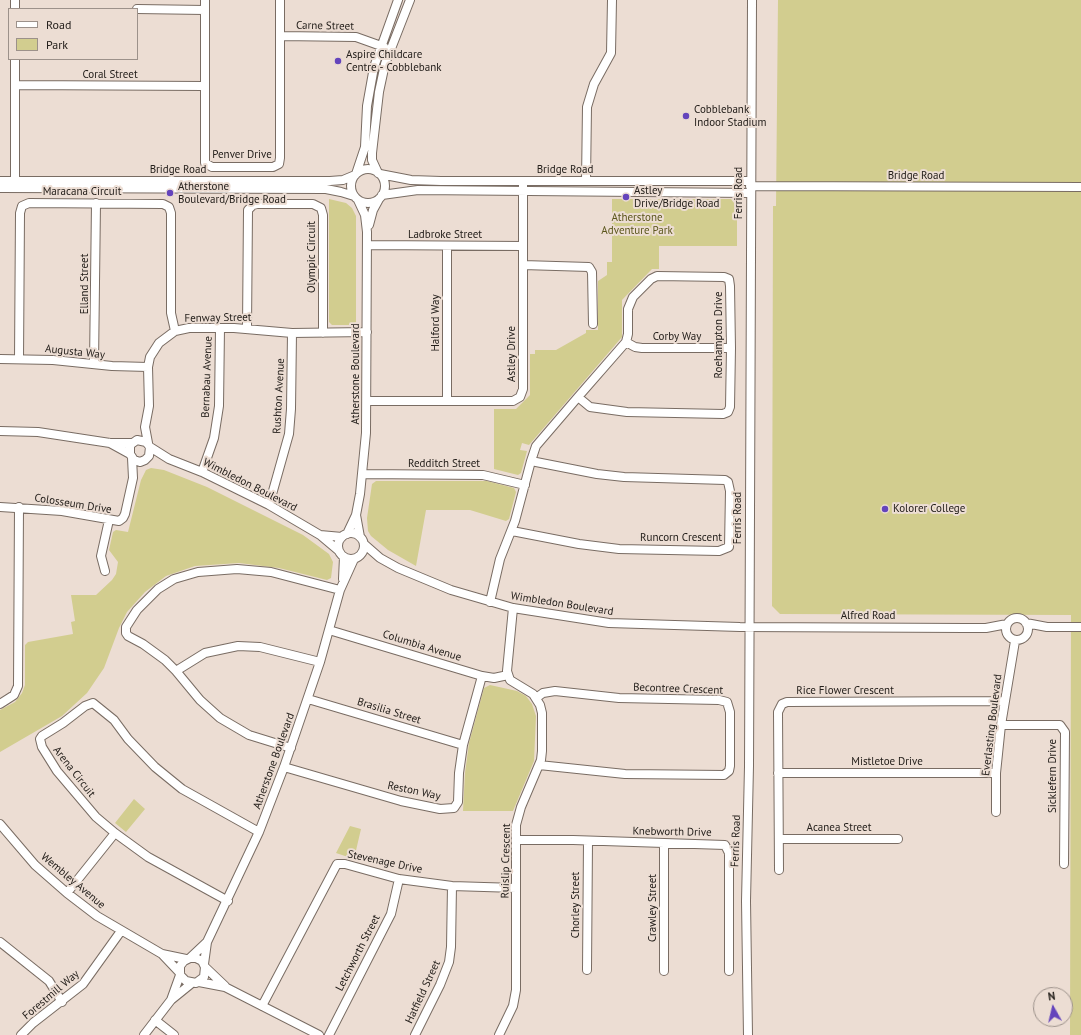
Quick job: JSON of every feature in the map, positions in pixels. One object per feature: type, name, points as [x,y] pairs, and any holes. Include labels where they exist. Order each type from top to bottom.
[{"type":"street","name":"Penver Drive","points":[[205,0],[204,159],[206,165],[219,167],[273,167],[278,165],[280,158],[280,0]]},
{"type":"street","points":[[398,0],[380,46],[366,106],[365,147],[351,188],[356,198],[362,202],[372,202],[381,196],[384,182],[372,160],[372,147],[379,92],[384,64],[410,0]]},
{"type":"street","points":[[586,181],[587,107],[594,84],[611,53],[612,0]]},
{"type":"street","name":"Ferris Road","points":[[748,1035],[746,894],[749,766],[750,187],[752,0]]},
{"type":"street","points":[[138,9],[205,10]]},
{"type":"street","name":"Carne Street","points":[[280,36],[356,37],[390,50]]},
{"type":"street","points":[[14,182],[15,60]]},
{"type":"street","name":"Coral Street","points":[[15,85],[204,86]]},
{"type":"street","points":[[356,174],[366,169],[379,174]]},
{"type":"street","name":"Bridge Road","points":[[0,181],[330,181],[343,180],[356,174]]},
{"type":"street","name":"Bridge Road","points":[[379,174],[411,180],[586,181],[750,187]]},
{"type":"street","name":"Astley Drive","points":[[367,401],[514,401],[522,394],[523,181]]},
{"type":"street","name":"Bridge Road","points":[[381,196],[418,190],[750,187],[1081,187]]},
{"type":"street","name":"Bridge Road","points":[[0,188],[326,189],[342,192],[356,198]]},
{"type":"street","name":"Atherstone Boulevard","points":[[367,232],[373,210],[381,196]]},
{"type":"street","name":"Atherstone Boulevard","points":[[356,198],[364,212],[367,232],[367,401],[362,474],[356,515],[362,541]]},
{"type":"street","name":"Elland Street","points":[[94,364],[96,203]]},
{"type":"street","name":"Maracana Circuit","points":[[20,358],[21,209],[25,204],[163,204],[169,207],[171,213],[171,313],[175,331]]},
{"type":"street","name":"Olympic Circuit","points":[[247,328],[248,210],[253,204],[314,204],[320,208],[323,215],[323,333]]},
{"type":"street","name":"Ladbroke Street","points":[[367,245],[523,246]]},
{"type":"street","name":"Halford Way","points":[[447,246],[447,401]]},
{"type":"street","points":[[523,265],[589,267],[592,272],[593,324]]},
{"type":"street","name":"Roehampton Drive","points":[[578,397],[590,407],[627,412],[726,413],[730,407],[731,348],[729,279],[724,277],[663,276],[651,280],[631,300],[628,309],[628,334],[626,342]]},
{"type":"street","name":"Fenway Street","points":[[149,445],[145,426],[149,406],[148,367],[154,349],[165,337],[175,331],[188,328],[247,328],[292,333],[368,332]]},
{"type":"street","name":"Bernabau Avenue","points":[[202,472],[214,438],[220,406],[220,328]]},
{"type":"street","name":"Rushton Avenue","points":[[269,505],[289,434],[291,409],[292,333]]},
{"type":"street","points":[[490,602],[500,559],[512,531],[536,446],[626,342]]},
{"type":"street","name":"Corby Way","points":[[626,342],[635,347],[642,348],[731,348]]},
{"type":"street","name":"Augusta Way","points":[[0,358],[53,360],[148,367]]},
{"type":"street","name":"Fenway Street","points":[[133,442],[145,426]]},
{"type":"street","points":[[0,431],[38,432],[110,443],[133,442],[140,440],[149,445],[150,453],[146,459],[137,461],[110,443]]},
{"type":"street","points":[[131,456],[129,448],[133,442]]},
{"type":"street","name":"Wimbledon Boulevard","points":[[149,445],[169,459],[202,472],[269,505],[320,535],[341,554]]},
{"type":"street","name":"Colosseum Drive","points":[[0,507],[19,507],[62,511],[119,521],[123,518],[133,478],[131,456]]},
{"type":"street","name":"Wimbledon Boulevard","points":[[146,459],[169,459]]},
{"type":"street","name":"Colosseum Drive","points":[[133,478],[146,459]]},
{"type":"street","name":"Runcorn Crescent","points":[[512,531],[579,544],[619,549],[719,552],[729,547],[730,491],[728,482],[725,480],[624,477],[597,474],[531,461]]},
{"type":"street","name":"Redditch Street","points":[[362,474],[483,475],[524,485]]},
{"type":"street","points":[[0,704],[14,695],[18,686],[19,507]]},
{"type":"street","name":"Atherstone Boulevard","points":[[344,535],[356,515]]},
{"type":"street","points":[[106,571],[101,556],[109,520]]},
{"type":"street","points":[[355,534],[362,541],[364,550],[357,557],[341,554],[339,542],[344,535],[355,534]]},
{"type":"street","name":"Wimbledon Boulevard","points":[[320,535],[344,535]]},
{"type":"street","name":"Wimbledon Boulevard","points":[[362,541],[380,558],[428,581],[490,602],[514,608],[609,623],[749,627]]},
{"type":"street","name":"Atherstone Boulevard","points":[[341,554],[343,580]]},
{"type":"street","name":"Atherstone Boulevard","points":[[205,966],[207,942],[228,901],[259,832],[308,699],[343,580],[357,557]]},
{"type":"street","name":"Wimbledon Boulevard","points":[[357,557],[380,558]]},
{"type":"street","points":[[291,748],[249,735],[220,718],[200,700],[176,671],[156,653],[128,636],[126,630],[137,610],[150,595],[174,579],[198,572],[253,570],[287,575],[340,590]]},
{"type":"street","points":[[514,608],[508,675],[514,683],[528,690],[536,698]]},
{"type":"street","points":[[1048,627],[1027,634],[1022,639],[1015,641],[1006,634],[1007,624],[1016,618],[1026,623],[1048,627],[1081,627]]},
{"type":"street","points":[[1026,623],[1027,634]]},
{"type":"street","name":"Alfred Road","points":[[749,627],[986,628],[1007,624]]},
{"type":"street","name":"Alfred Road","points":[[986,628],[1006,634]]},
{"type":"street","name":"Columbia Avenue","points":[[329,630],[482,676],[494,678],[508,675]]},
{"type":"street","name":"Everlasting Boulevard","points":[[996,812],[996,773],[1001,725],[1015,641]]},
{"type":"street","points":[[176,671],[205,653],[238,646],[260,647],[320,662]]},
{"type":"street","name":"Reston Way","points":[[284,767],[402,801],[450,809],[457,806],[462,745],[482,676]]},
{"type":"street","name":"Becontree Crescent","points":[[536,698],[547,691],[555,691],[619,698],[719,700],[727,702],[730,712],[730,766],[729,771],[724,775],[625,774],[539,765]]},
{"type":"street","name":"Ruislip Crescent","points":[[499,1035],[513,1006],[516,990],[516,840],[518,818],[539,765],[542,751],[542,713],[536,698]]},
{"type":"street","name":"Brasilia Street","points":[[308,699],[462,745]]},
{"type":"street","name":"Rice Flower Crescent","points":[[778,870],[778,709],[784,703],[1005,701]]},
{"type":"street","name":"Arena Circuit","points":[[228,901],[148,857],[115,833],[96,816],[74,792],[57,770],[40,743],[42,736],[63,723],[90,702],[114,720],[142,755],[182,789],[259,832]]},
{"type":"street","name":"Sicklefern Drive","points":[[1001,725],[1060,725],[1065,732],[1064,864]]},
{"type":"street","name":"Mistletoe Drive","points":[[778,773],[996,773]]},
{"type":"street","name":"Wembley Avenue","points":[[0,824],[35,865],[67,893],[97,916],[162,954],[180,974]]},
{"type":"street","points":[[67,893],[115,833]]},
{"type":"street","name":"Acanea Street","points":[[779,839],[898,839]]},
{"type":"street","name":"Knebworth Drive","points":[[516,840],[721,844],[729,850],[729,971]]},
{"type":"street","name":"Chorley Street","points":[[587,970],[588,841]]},
{"type":"street","name":"Crawley Street","points":[[664,844],[664,971]]},
{"type":"street","name":"Stevenage Drive","points":[[262,1006],[335,867],[340,864],[345,864],[400,879],[452,886],[516,888]]},
{"type":"street","name":"Letchworth Street","points":[[329,1035],[391,914],[400,879]]},
{"type":"street","name":"Hatfield Street","points":[[415,1035],[440,985],[449,962],[451,947],[452,886]]},
{"type":"street","name":"Forestmill Way","points":[[21,1035],[33,1023],[62,1002],[83,984],[121,931]]},
{"type":"street","points":[[0,942],[49,981],[62,1002]]},
{"type":"street","name":"Atherstone Boulevard","points":[[188,958],[207,942]]},
{"type":"street","name":"Wembley Avenue","points":[[162,954],[188,958]]},
{"type":"street","points":[[144,1035],[170,1000],[180,974],[180,966],[188,958],[196,958],[226,987],[319,1035]]},
{"type":"street","points":[[170,1000],[204,977],[205,966]]},
{"type":"street","points":[[180,974],[186,981],[226,987]]},
{"type":"street","points":[[155,1020],[174,1035]]},
{"type":"green space","points":[[778,0],[1081,0],[1081,1035],[1070,1035],[1070,1027],[1073,1027],[1073,987],[1070,987],[1071,615],[780,614],[772,606],[773,206],[776,206]]},
{"type":"green space","points":[[329,199],[346,203],[352,208],[356,216],[356,322],[353,325],[332,325],[329,322]]},
{"type":"green space","name":"Atherstone Adventure Park","points":[[612,199],[731,199],[737,207],[737,246],[659,246],[659,269],[652,269],[622,300],[622,337],[529,445],[522,443],[520,450],[527,451],[521,473],[518,475],[494,469],[494,409],[516,409],[530,395],[530,354],[535,354],[535,350],[556,350],[586,333],[586,330],[598,330],[598,281],[607,275],[607,262],[612,262]]},
{"type":"green space","points":[[151,468],[164,470],[207,487],[303,535],[329,554],[333,562],[331,578],[327,580],[279,568],[239,563],[195,566],[166,576],[145,592],[127,612],[119,628],[104,668],[87,693],[62,716],[0,752],[0,710],[15,702],[22,693],[25,685],[25,645],[28,642],[73,634],[71,622],[75,621],[71,595],[96,595],[112,580],[116,574],[118,562],[109,550],[113,532],[116,530],[128,532],[141,480],[146,470]]},
{"type":"green space","points":[[376,481],[487,481],[514,488],[516,492],[509,519],[506,521],[470,510],[426,510],[416,566],[388,550],[371,536],[368,531],[367,518],[372,484]]},
{"type":"green space","points":[[490,685],[517,691],[526,696],[532,704],[536,716],[534,761],[513,811],[463,811],[465,773],[469,743],[484,688]]},
{"type":"green space","points":[[134,799],[145,809],[126,832],[115,823]]},
{"type":"green space","points":[[350,826],[361,829],[354,859],[336,853]]},
{"type":"place","name":"Aspire Childcare Centre - Cobblebank","points":[[338,61]]},
{"type":"place","name":"Cobblebank Indoor Stadium","points":[[686,116]]},
{"type":"place","name":"Atherstone Boulevard/Bridge Road","points":[[170,193]]},
{"type":"place","name":"Astley Drive/Bridge Road","points":[[626,197]]},
{"type":"place","name":"Kolorer College","points":[[885,509]]}]
